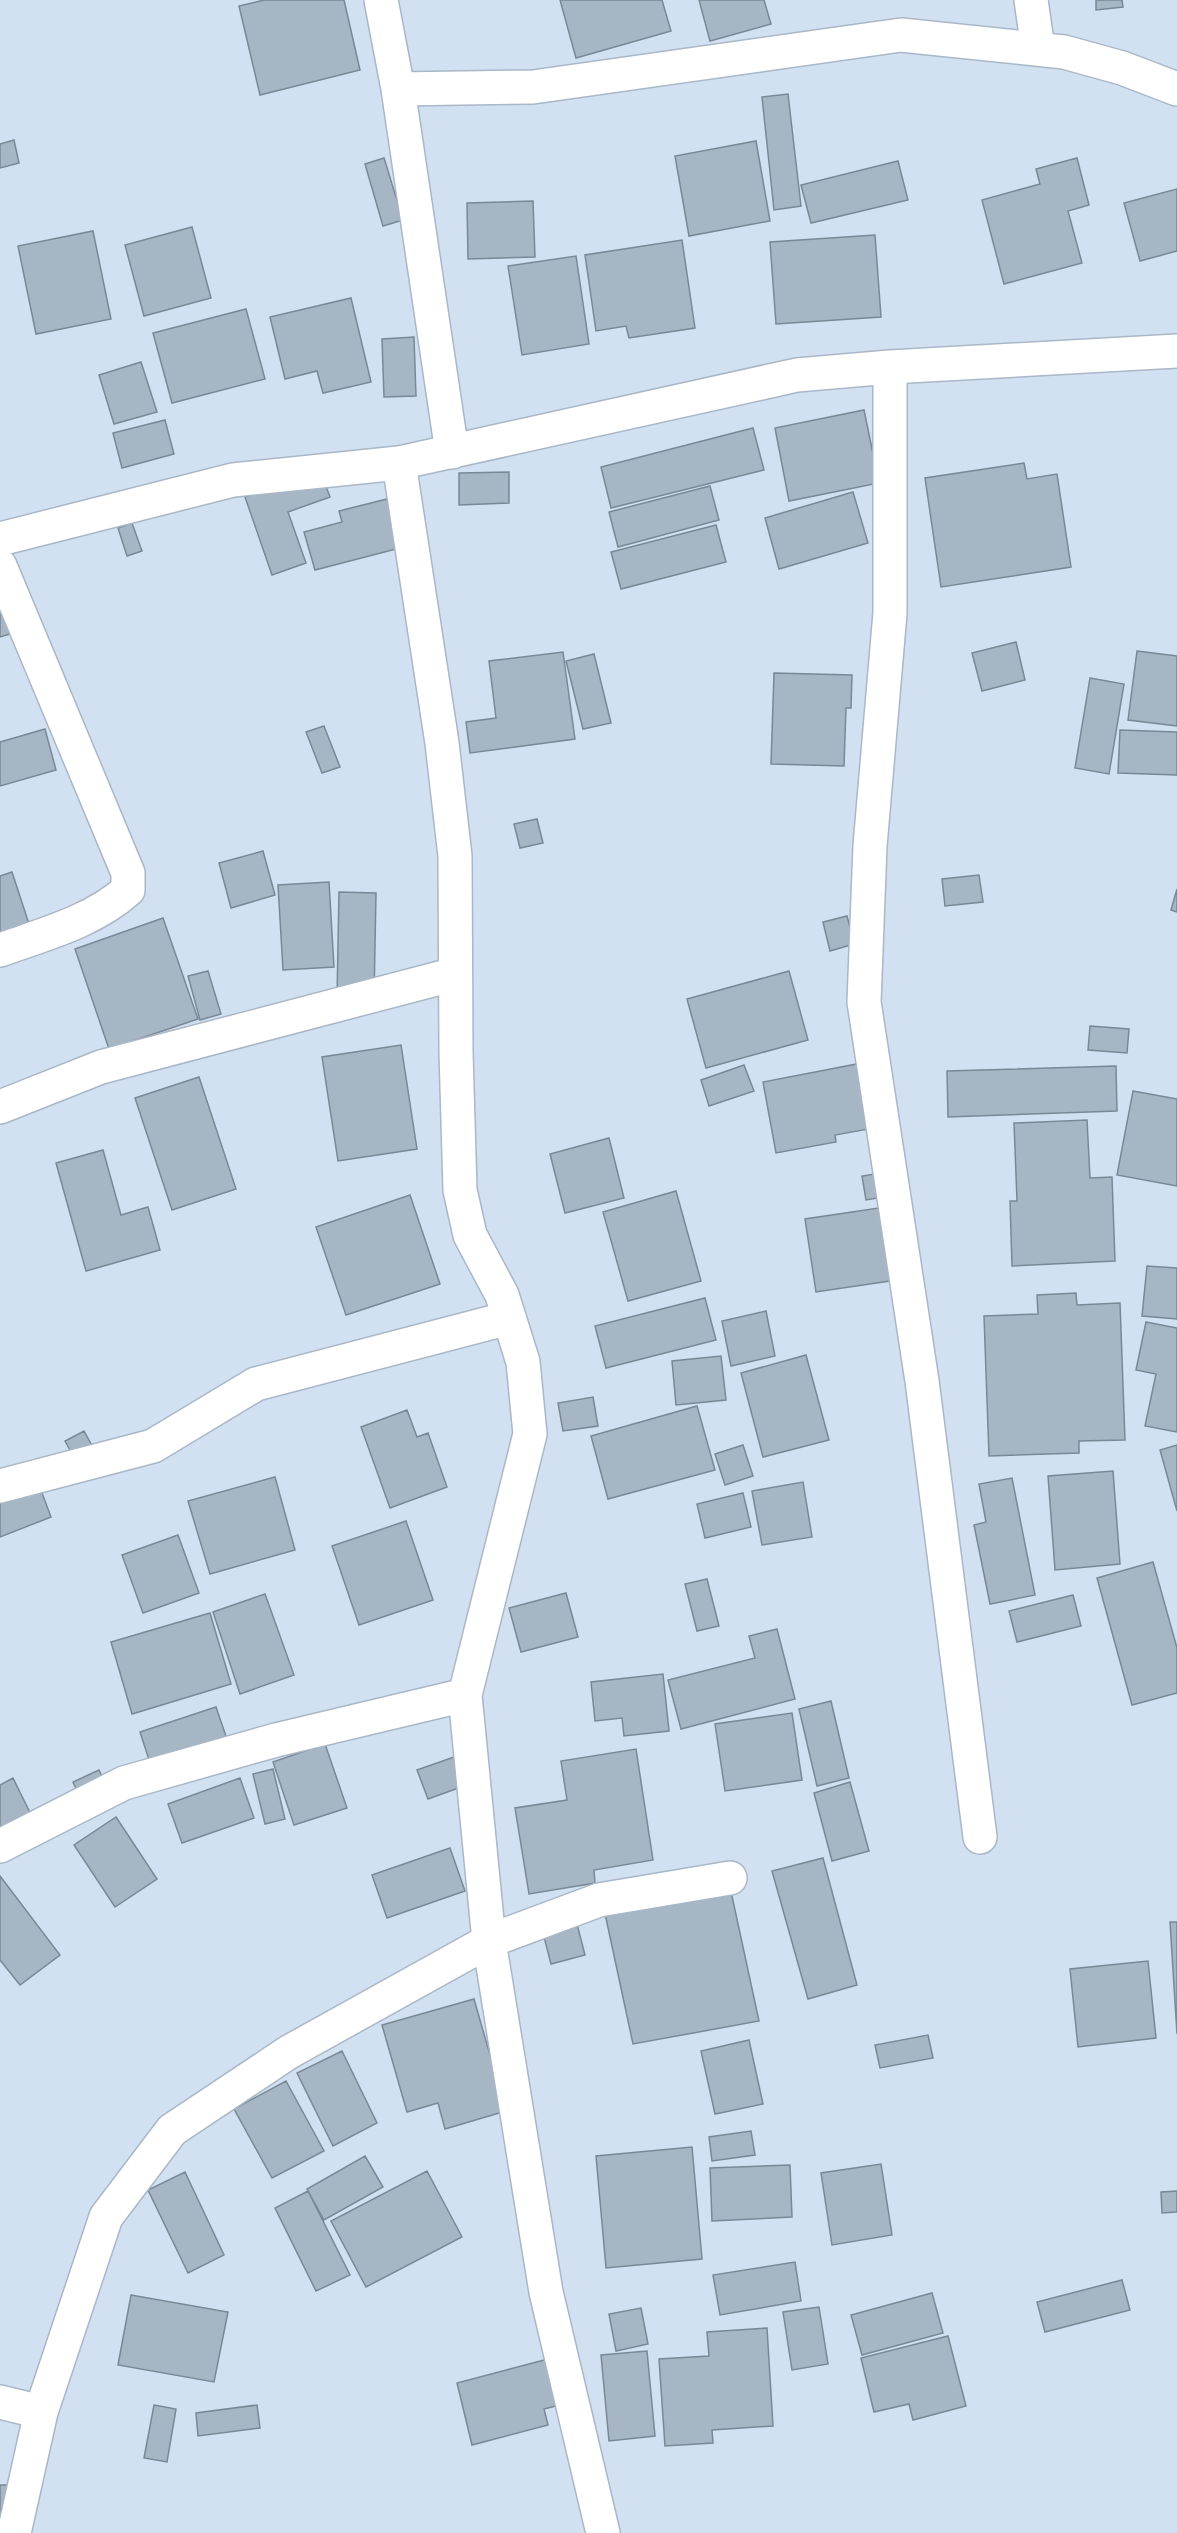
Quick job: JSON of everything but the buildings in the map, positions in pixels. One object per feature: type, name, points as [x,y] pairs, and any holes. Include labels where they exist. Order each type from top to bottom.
[{"type":"street","points":[[381,0],[398,88],[452,452]]},
{"type":"street","points":[[1031,0],[1038,49]]},
{"type":"street","points":[[398,88],[533,87],[901,35],[1064,52],[1122,68],[1177,89]]},
{"type":"street","points":[[0,950],[62,928],[110,906],[128,890],[128,873],[1,541],[233,480],[399,463],[796,375],[890,367],[1177,351]]},
{"type":"street","points":[[890,367],[890,613],[870,846],[864,1002],[922,1381],[980,1837]]},
{"type":"street","points":[[399,463],[442,743],[455,856],[460,1190],[470,1235],[502,1295],[523,1362],[530,1434],[465,1695],[489,1941],[546,2292],[603,2533]]},
{"type":"street","points":[[0,1107],[101,1067],[455,974]]},
{"type":"street","points":[[0,1486],[153,1446],[256,1384],[509,1318]]},
{"type":"street","points":[[0,1846],[124,1783],[276,1740],[465,1695]]},
{"type":"street","points":[[14,2533],[41,2412],[106,2217],[172,2130],[290,2052],[489,1941],[599,1900],[730,1878]]},
{"type":"street","points":[[0,2402],[41,2412]]}]
